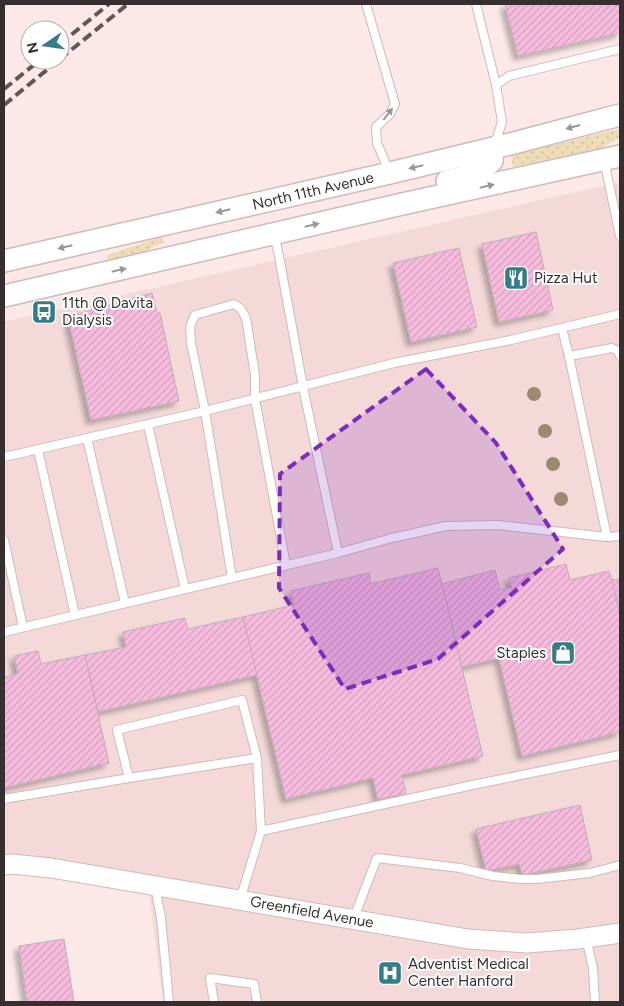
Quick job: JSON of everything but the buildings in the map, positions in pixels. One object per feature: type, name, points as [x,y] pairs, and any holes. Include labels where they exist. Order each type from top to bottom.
[{"type":"main road","name":"North 11th Avenue","points":[[4,261],[390,173],[620,115]]},
{"type":"main road","points":[[398,206],[429,185],[481,170],[492,161],[493,148]]},
{"type":"main road","points":[[4,296],[612,158]]},
{"type":"main road","points":[[274,234],[273,214],[376,187],[390,173]]},
{"type":"street","name":"Greenfield Avenue","points":[[4,865],[12,864],[51,868],[468,939],[527,943],[620,933]]},
{"type":"lane","points":[[366,4],[395,104],[390,114],[376,127],[377,143],[390,173]]},
{"type":"lane","points":[[476,4],[496,85],[502,122],[493,148]]},
{"type":"lane","points":[[496,85],[510,76],[620,49]]},
{"type":"lane","points":[[612,158],[620,236]]},
{"type":"lane","points":[[274,234],[303,387],[338,553]]},
{"type":"lane","points":[[232,578],[205,411],[191,343],[190,326],[195,315],[234,304],[241,309],[246,318],[255,375],[255,398],[286,565]]},
{"type":"lane","points":[[4,457],[148,425],[394,363],[495,344],[620,314]]},
{"type":"lane","points":[[562,328],[607,537]]},
{"type":"lane","points":[[569,356],[612,348],[618,351],[620,356]]},
{"type":"lane","points":[[148,425],[185,589]]},
{"type":"lane","points":[[87,438],[125,603]]},
{"type":"lane","points":[[38,450],[74,615]]},
{"type":"lane","points":[[4,632],[446,526],[498,525],[607,537],[620,536]]},
{"type":"lane","points":[[4,540],[24,627]]},
{"type":"lane","points":[[129,778],[117,730],[242,700],[257,758],[261,831],[240,900]]},
{"type":"lane","points":[[261,831],[620,755]]},
{"type":"lane","points":[[4,799],[257,758]]},
{"type":"lane","points":[[353,920],[377,858],[460,868],[493,876],[521,879],[537,879],[590,872],[620,865]]},
{"type":"lane","points":[[154,886],[161,918],[169,1002]]},
{"type":"lane","points":[[586,938],[593,968],[595,1002]]},
{"type":"lane","points":[[214,1002],[210,978],[254,984],[257,1002]]},
{"type":"highlighted area","points":[[426,369],[496,443],[563,549],[438,659],[345,689],[279,588],[280,474]]},
{"type":"shaded area","points":[[620,129],[620,137],[602,148],[513,167],[511,155]]},
{"type":"shaded area","points":[[620,182],[620,1002],[163,1002],[148,885],[4,865],[4,322]]},
{"type":"shaded area","points":[[161,237],[164,242],[139,254],[109,260],[107,255]]},
{"type":"railway","points":[[70,36],[109,4]]},
{"type":"railway","points":[[70,51],[128,4]]},
{"type":"railway","points":[[4,89],[28,70]]},
{"type":"railway","points":[[4,105],[47,70]]},
{"type":"place","name":"Pizza Hut","points":[[516,278]]},
{"type":"place","name":"11th @ Davita Dialysis","points":[[44,312]]},
{"type":"place","name":"Staples","points":[[563,653]]},
{"type":"place","name":"Adventist Medical Center Hanford","points":[[390,973]]}]
